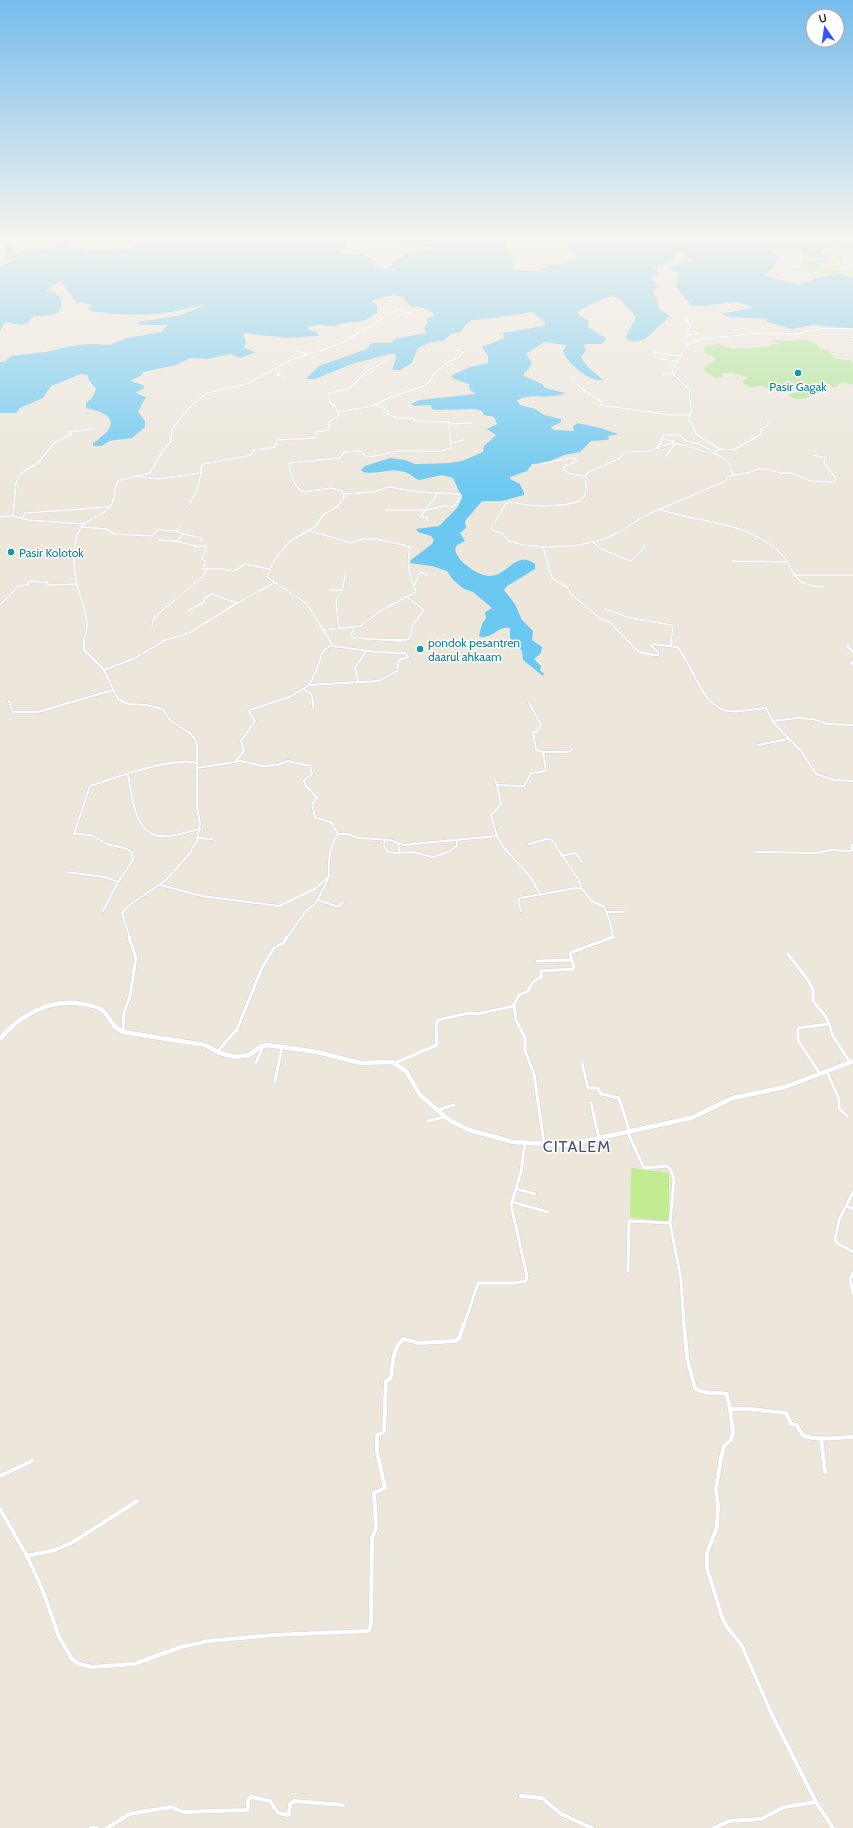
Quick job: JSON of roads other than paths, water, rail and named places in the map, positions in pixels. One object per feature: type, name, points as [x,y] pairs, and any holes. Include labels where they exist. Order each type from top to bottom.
[{"type":"main road","points":[[0,1039],[15,1023],[38,1010],[59,1002],[96,1006],[104,1012],[115,1028],[123,1032],[205,1045],[238,1058],[249,1055],[263,1046],[282,1047],[328,1054],[360,1063],[384,1061],[395,1063],[410,1076],[416,1091],[445,1117],[469,1130],[491,1138],[567,1145],[599,1140],[691,1118],[740,1096],[777,1089],[851,1062]]},
{"type":"street","points":[[123,1032],[124,1012],[130,996],[136,958],[122,913],[128,906],[160,885],[189,854],[198,838],[200,829],[197,807],[197,745],[195,739],[190,733],[171,721],[162,709],[146,705],[125,703],[117,697],[104,670],[83,648],[83,639],[87,627],[86,614],[77,584],[75,561],[72,557],[76,539],[83,524],[109,507],[116,497],[117,482],[122,479],[150,473],[164,449],[171,441],[172,429],[188,408],[203,395],[210,391],[246,384],[287,362],[343,342],[373,323]]},
{"type":"street","points":[[687,345],[685,340],[690,326],[689,323]]},
{"type":"street","points":[[673,374],[672,369],[687,345],[703,339],[762,333],[795,334],[823,328],[853,329]]},
{"type":"street","points":[[687,335],[698,334]]},
{"type":"street","points":[[656,349],[653,352],[681,356]]},
{"type":"street","points":[[338,412],[371,406],[426,385],[438,370],[448,362],[461,356],[463,352],[456,350]]},
{"type":"street","points":[[298,351],[308,354]]},
{"type":"street","points":[[659,359],[677,361]]},
{"type":"street","points":[[190,505],[198,487],[201,466],[203,464],[252,455],[254,450],[275,447],[277,440],[316,438],[316,432],[330,430],[329,422],[340,415],[335,406],[330,403],[328,393],[349,389],[357,380],[366,375],[368,370],[381,364],[384,360]]},
{"type":"street","points":[[274,370],[280,371],[277,375],[284,376]]},
{"type":"street","points":[[663,374],[673,374],[689,388],[692,410],[688,420],[692,423],[696,434],[720,449],[732,450],[752,440],[761,434],[761,429],[767,426],[768,421]]},
{"type":"street","points":[[571,377],[579,386],[601,400],[601,405],[671,415],[690,415]]},
{"type":"street","points":[[375,404],[388,411],[387,414],[395,418],[413,418],[415,421],[448,422],[450,424],[472,423]]},
{"type":"street","points":[[385,510],[424,510],[444,506],[454,507],[461,496],[459,494],[414,492],[389,487],[372,492],[344,494],[342,491],[332,488],[304,492],[296,485],[288,464],[297,461],[340,458],[344,452],[351,451],[361,451],[363,455],[368,457],[379,456],[398,450],[448,450],[451,448],[450,424]]},
{"type":"street","points":[[13,516],[16,482],[19,474],[42,458],[45,451],[58,440],[64,436],[72,434],[68,432],[94,428]]},
{"type":"street","points":[[659,448],[657,447],[664,435],[678,435],[687,441],[699,444],[715,453],[730,464],[731,471],[734,475]]},
{"type":"street","points":[[662,439],[675,441],[674,444]]},
{"type":"street","points":[[451,443],[464,440]]},
{"type":"street","points":[[715,453],[674,444],[659,448],[629,451],[620,458],[588,472],[585,476],[585,493],[582,499],[568,504],[529,505],[508,502],[504,505],[491,527],[492,530],[503,534],[509,541],[522,545],[570,548],[594,543],[610,537],[659,509],[723,482],[730,476],[744,474],[758,469],[767,469],[781,473],[792,473],[811,481],[830,484],[835,482],[834,477],[824,463],[824,458],[814,455]]},
{"type":"street","points":[[666,456],[674,444]]},
{"type":"street","points":[[715,453],[720,449]]},
{"type":"street","points":[[540,464],[572,458],[576,459],[576,462],[565,466],[563,469],[570,474],[585,476]]},
{"type":"street","points":[[134,476],[145,479],[172,478],[201,473]]},
{"type":"street","points":[[331,645],[307,604],[267,577],[269,569],[277,556],[292,539],[310,531],[319,524],[322,516],[342,503],[344,494]]},
{"type":"street","points":[[428,521],[427,518],[421,516],[424,514],[424,510],[438,494]]},
{"type":"street","points":[[22,519],[25,512],[109,507]]},
{"type":"street","points":[[659,509],[697,520],[730,525],[775,548],[788,562],[793,575],[801,584],[816,588],[824,587]]},
{"type":"street","points":[[0,517],[13,516],[22,519],[83,524]]},
{"type":"street","points":[[177,531],[181,524]]},
{"type":"street","points":[[81,527],[106,529],[114,534],[144,536],[151,536],[157,530],[177,531],[183,534],[202,538],[200,541]]},
{"type":"street","points":[[310,531],[335,537],[337,540],[350,543],[365,539],[376,539],[408,546],[410,548],[408,568],[416,593],[380,611],[361,626],[354,628],[323,630]]},
{"type":"street","points":[[177,541],[183,534]]},
{"type":"street","points":[[158,540],[177,541],[196,546],[207,546],[202,559],[205,561],[202,569],[207,570],[223,568],[234,571],[244,564],[269,569]]},
{"type":"street","points":[[594,543],[602,549],[630,561],[634,559],[645,546]]},
{"type":"street","points":[[195,552],[196,546]]},
{"type":"street","points":[[543,547],[543,552],[552,578],[567,587],[571,594],[601,619],[610,622],[638,652],[658,655],[658,652],[652,647],[652,644],[671,645],[677,647],[684,654],[691,665],[703,693],[717,706],[727,710],[766,708],[772,721],[801,751],[810,767],[819,776],[834,780],[853,781]]},
{"type":"street","points":[[732,561],[788,562]]},
{"type":"street","points":[[152,626],[158,614],[202,577],[207,570]]},
{"type":"street","points":[[414,586],[420,572],[428,575]]},
{"type":"street","points":[[339,628],[336,603],[338,593],[343,588],[345,574]]},
{"type":"street","points":[[793,575],[810,574],[846,576],[853,574]]},
{"type":"street","points":[[0,606],[18,586],[27,585],[30,581],[48,582],[47,585],[77,584]]},
{"type":"street","points":[[104,670],[132,659],[162,641],[188,633],[237,603],[274,583]]},
{"type":"street","points":[[330,590],[341,590]]},
{"type":"street","points":[[188,611],[204,602],[206,598],[212,594],[237,603]]},
{"type":"street","points":[[354,628],[351,635],[354,638],[401,641],[409,639],[413,624],[424,610],[407,597]]},
{"type":"street","points":[[605,609],[631,618],[671,625],[673,628],[671,645]]},
{"type":"street","points":[[848,644],[847,646],[853,652]]},
{"type":"street","points":[[235,762],[244,751],[241,742],[242,739],[255,721],[255,718],[249,712],[250,710],[291,696],[310,685],[382,680],[396,671],[399,660],[408,656],[405,653],[366,651],[331,645],[324,648],[321,653],[318,668],[310,685]]},
{"type":"street","points":[[358,682],[356,668],[366,651]]},
{"type":"street","points":[[853,662],[851,663],[853,665]]},
{"type":"street","points":[[304,689],[312,695],[313,707]]},
{"type":"street","points":[[9,701],[13,712],[35,713],[113,690]]},
{"type":"street","points":[[529,703],[541,726],[533,733],[535,749],[544,752],[570,752],[572,749]]},
{"type":"street","points":[[772,721],[797,718],[813,719],[828,724],[853,725]]},
{"type":"street","points":[[758,745],[788,739]]},
{"type":"street","points":[[497,785],[525,786],[531,773],[547,770],[544,752]]},
{"type":"street","points":[[103,911],[118,882],[133,860],[133,855],[131,851],[123,847],[104,843],[91,835],[75,835],[74,831],[90,786],[174,762],[189,760],[196,764]]},
{"type":"street","points":[[197,768],[243,761],[262,766],[279,765],[287,761],[297,764],[307,764],[310,766],[312,774],[304,780],[306,786],[317,798],[312,804],[315,817],[332,822],[338,834]]},
{"type":"street","points":[[128,775],[139,819],[148,832],[158,836],[164,836],[200,829]]},
{"type":"street","points":[[495,780],[501,804],[492,815],[497,836],[502,846],[510,852],[531,876],[540,895]]},
{"type":"street","points":[[338,834],[346,834],[358,838],[392,840],[398,844],[457,841],[497,836]]},
{"type":"street","points":[[217,1051],[237,1029],[262,968],[274,948],[283,943],[305,912],[314,906],[318,900],[328,879],[331,844],[338,834]]},
{"type":"street","points":[[198,838],[212,839]]},
{"type":"street","points":[[385,839],[384,846],[388,852],[408,852],[428,856],[436,856],[455,848],[457,846],[457,841]]},
{"type":"street","points":[[528,844],[550,839],[578,878],[582,889],[592,901],[603,906],[606,912],[612,937],[572,952],[570,954],[574,967],[571,970],[541,971],[540,978],[531,984],[528,991],[519,995],[514,1005],[516,1020],[525,1038],[525,1051],[534,1074],[544,1143]]},
{"type":"street","points":[[398,844],[400,853]]},
{"type":"street","points":[[756,852],[817,853],[828,850],[850,851],[852,850],[851,846],[853,845]]},
{"type":"street","points":[[561,856],[576,853],[582,862]]},
{"type":"street","points":[[66,872],[105,877],[118,882]]},
{"type":"street","points":[[160,885],[202,896],[279,906],[315,889],[328,879]]},
{"type":"street","points":[[521,911],[519,899],[573,888],[582,889]]},
{"type":"street","points":[[318,900],[337,906],[342,902]]},
{"type":"street","points":[[606,912],[626,912]]},
{"type":"street","points":[[788,954],[806,976],[813,991],[812,999],[817,1007],[826,1016],[834,1036],[851,1062]]},
{"type":"street","points":[[537,961],[571,960]]},
{"type":"street","points":[[395,1063],[437,1045],[436,1025],[438,1020],[469,1013],[478,1014],[514,1005]]},
{"type":"street","points":[[820,1074],[798,1040],[796,1032],[799,1027],[829,1024]]},
{"type":"street","points":[[256,1063],[263,1046]]},
{"type":"street","points":[[275,1081],[282,1047]]},
{"type":"street","points":[[582,1063],[588,1088],[598,1088],[601,1094],[619,1098],[629,1133],[644,1168],[667,1166],[670,1170],[674,1185],[670,1223],[680,1279],[687,1358],[690,1375],[694,1388],[697,1391],[711,1395],[722,1392],[728,1394],[733,1432],[731,1440],[724,1446],[721,1458],[716,1489],[718,1506],[717,1527],[707,1553],[707,1568],[722,1617],[727,1627],[742,1646],[773,1717],[816,1802],[833,1828]]},
{"type":"street","points":[[827,1072],[840,1102],[839,1108],[847,1116]]},
{"type":"street","points":[[590,1103],[599,1140]]},
{"type":"street","points":[[437,1110],[454,1105]]},
{"type":"street","points":[[428,1121],[445,1117]]},
{"type":"street","points":[[0,1509],[27,1556],[43,1591],[59,1637],[65,1649],[72,1660],[79,1664],[92,1667],[134,1664],[187,1645],[209,1641],[274,1635],[368,1631],[370,1629],[371,1621],[372,1538],[376,1528],[374,1493],[385,1488],[377,1452],[377,1435],[384,1432],[386,1381],[391,1379],[399,1341],[402,1339],[419,1343],[456,1341],[459,1338],[478,1283],[494,1281],[519,1283],[526,1281],[527,1276],[511,1208],[521,1172],[525,1142]]},
{"type":"street","points":[[517,1190],[535,1194]]},
{"type":"street","points":[[853,1192],[847,1206],[838,1220],[835,1240],[837,1243],[853,1252]]},
{"type":"street","points":[[512,1202],[548,1212]]},
{"type":"street","points":[[847,1206],[853,1209]]},
{"type":"street","points":[[628,1271],[629,1221],[670,1223]]},
{"type":"street","points":[[853,1273],[850,1280],[853,1293]]},
{"type":"street","points":[[730,1409],[748,1409],[786,1413],[791,1424],[797,1426],[801,1433],[821,1438],[853,1437]]},
{"type":"street","points":[[821,1438],[825,1472]]},
{"type":"street","points":[[0,1476],[32,1461]]},
{"type":"street","points":[[27,1556],[55,1550],[73,1542],[137,1501]]},
{"type":"street","points":[[521,1796],[542,1798],[562,1814],[592,1828]]},
{"type":"street","points":[[107,1828],[129,1814],[171,1807],[183,1812],[208,1810],[246,1810],[248,1809],[248,1800],[251,1797],[270,1801],[278,1813],[289,1815],[290,1804],[294,1801],[343,1805]]},
{"type":"street","points":[[714,1828],[729,1821],[761,1819],[784,1807],[816,1802]]},
{"type":"street","points":[[91,1828],[97,1828]]},
{"type":"water","points":[[0,323],[4,323],[0,331]]},
{"type":"water","points":[[12,323],[27,323],[21,325]]},
{"type":"water","points":[[138,323],[343,323],[335,326],[310,326],[308,329],[319,334],[318,336],[288,338],[243,333],[246,342],[244,348],[255,352],[254,353],[240,358],[230,354],[208,359],[190,358],[176,365],[143,372],[142,375],[130,381],[143,385],[144,388],[136,393],[146,397],[138,412],[145,421],[145,427],[132,438],[109,441],[102,446],[93,446],[93,443],[102,437],[107,431],[110,426],[110,421],[103,413],[86,408],[86,403],[92,398],[96,389],[90,381],[88,375],[81,374],[51,386],[43,398],[20,408],[16,413],[0,413],[0,362],[6,361],[11,356],[46,352],[71,346],[90,344],[110,345],[127,338],[161,332],[168,325],[139,325]]},
{"type":"water","points":[[427,323],[467,323],[461,332],[450,334],[444,341],[431,342],[418,348],[412,363],[400,370],[392,370],[396,359],[395,354],[390,354],[352,364],[315,379],[306,379],[319,366],[367,349],[371,343],[392,343],[394,339],[426,333],[424,328]]},
{"type":"water","points":[[546,323],[589,323],[588,327],[606,338],[601,344],[584,344],[586,350],[581,357],[587,366],[603,380],[592,378],[574,366],[565,356],[563,351],[566,346],[565,345],[544,342],[526,354],[532,363],[529,369],[524,373],[524,376],[542,384],[545,388],[565,393],[553,396],[534,396],[522,398],[517,401],[520,405],[535,409],[544,415],[561,419],[561,422],[551,427],[554,430],[574,431],[573,426],[578,423],[618,434],[608,436],[609,439],[607,440],[591,441],[580,452],[564,455],[546,463],[532,464],[527,471],[510,477],[510,479],[520,484],[524,495],[502,501],[482,501],[465,521],[466,528],[460,533],[465,541],[457,545],[455,549],[457,555],[463,562],[482,575],[492,576],[500,573],[512,564],[519,561],[526,560],[535,564],[535,569],[507,586],[504,590],[515,604],[522,620],[533,631],[532,640],[542,647],[541,653],[534,659],[541,666],[540,670],[544,674],[543,676],[523,660],[522,651],[510,638],[510,628],[502,629],[491,635],[483,637],[479,636],[482,624],[486,618],[485,612],[492,608],[473,592],[464,589],[453,580],[447,571],[432,566],[410,563],[411,560],[432,544],[434,540],[431,536],[418,532],[416,529],[439,526],[457,508],[462,498],[453,478],[442,475],[419,480],[408,473],[403,472],[390,471],[368,473],[361,470],[365,466],[390,458],[405,460],[415,464],[450,463],[462,461],[483,452],[484,446],[496,435],[487,429],[497,424],[494,417],[484,415],[482,411],[475,409],[435,410],[432,409],[431,405],[414,406],[411,404],[420,400],[476,394],[470,390],[469,384],[454,379],[451,376],[470,367],[488,363],[488,356],[482,347],[504,338],[503,333],[543,326]]},
{"type":"water","points":[[633,323],[662,323],[645,339],[634,342],[627,339],[626,336]]},
{"type":"water","points":[[771,323],[853,323],[853,328],[814,325],[791,329]]},
{"type":"place","name":"Pasir Gagak","points":[[798,373]]},
{"type":"place","name":"Pasir Kolotok","points":[[11,552]]},
{"type":"place","name":"pondok pesantren daarul ahkaam","points":[[420,649]]},
{"type":"district","name":"CITALEM","points":[[577,1146]]}]
